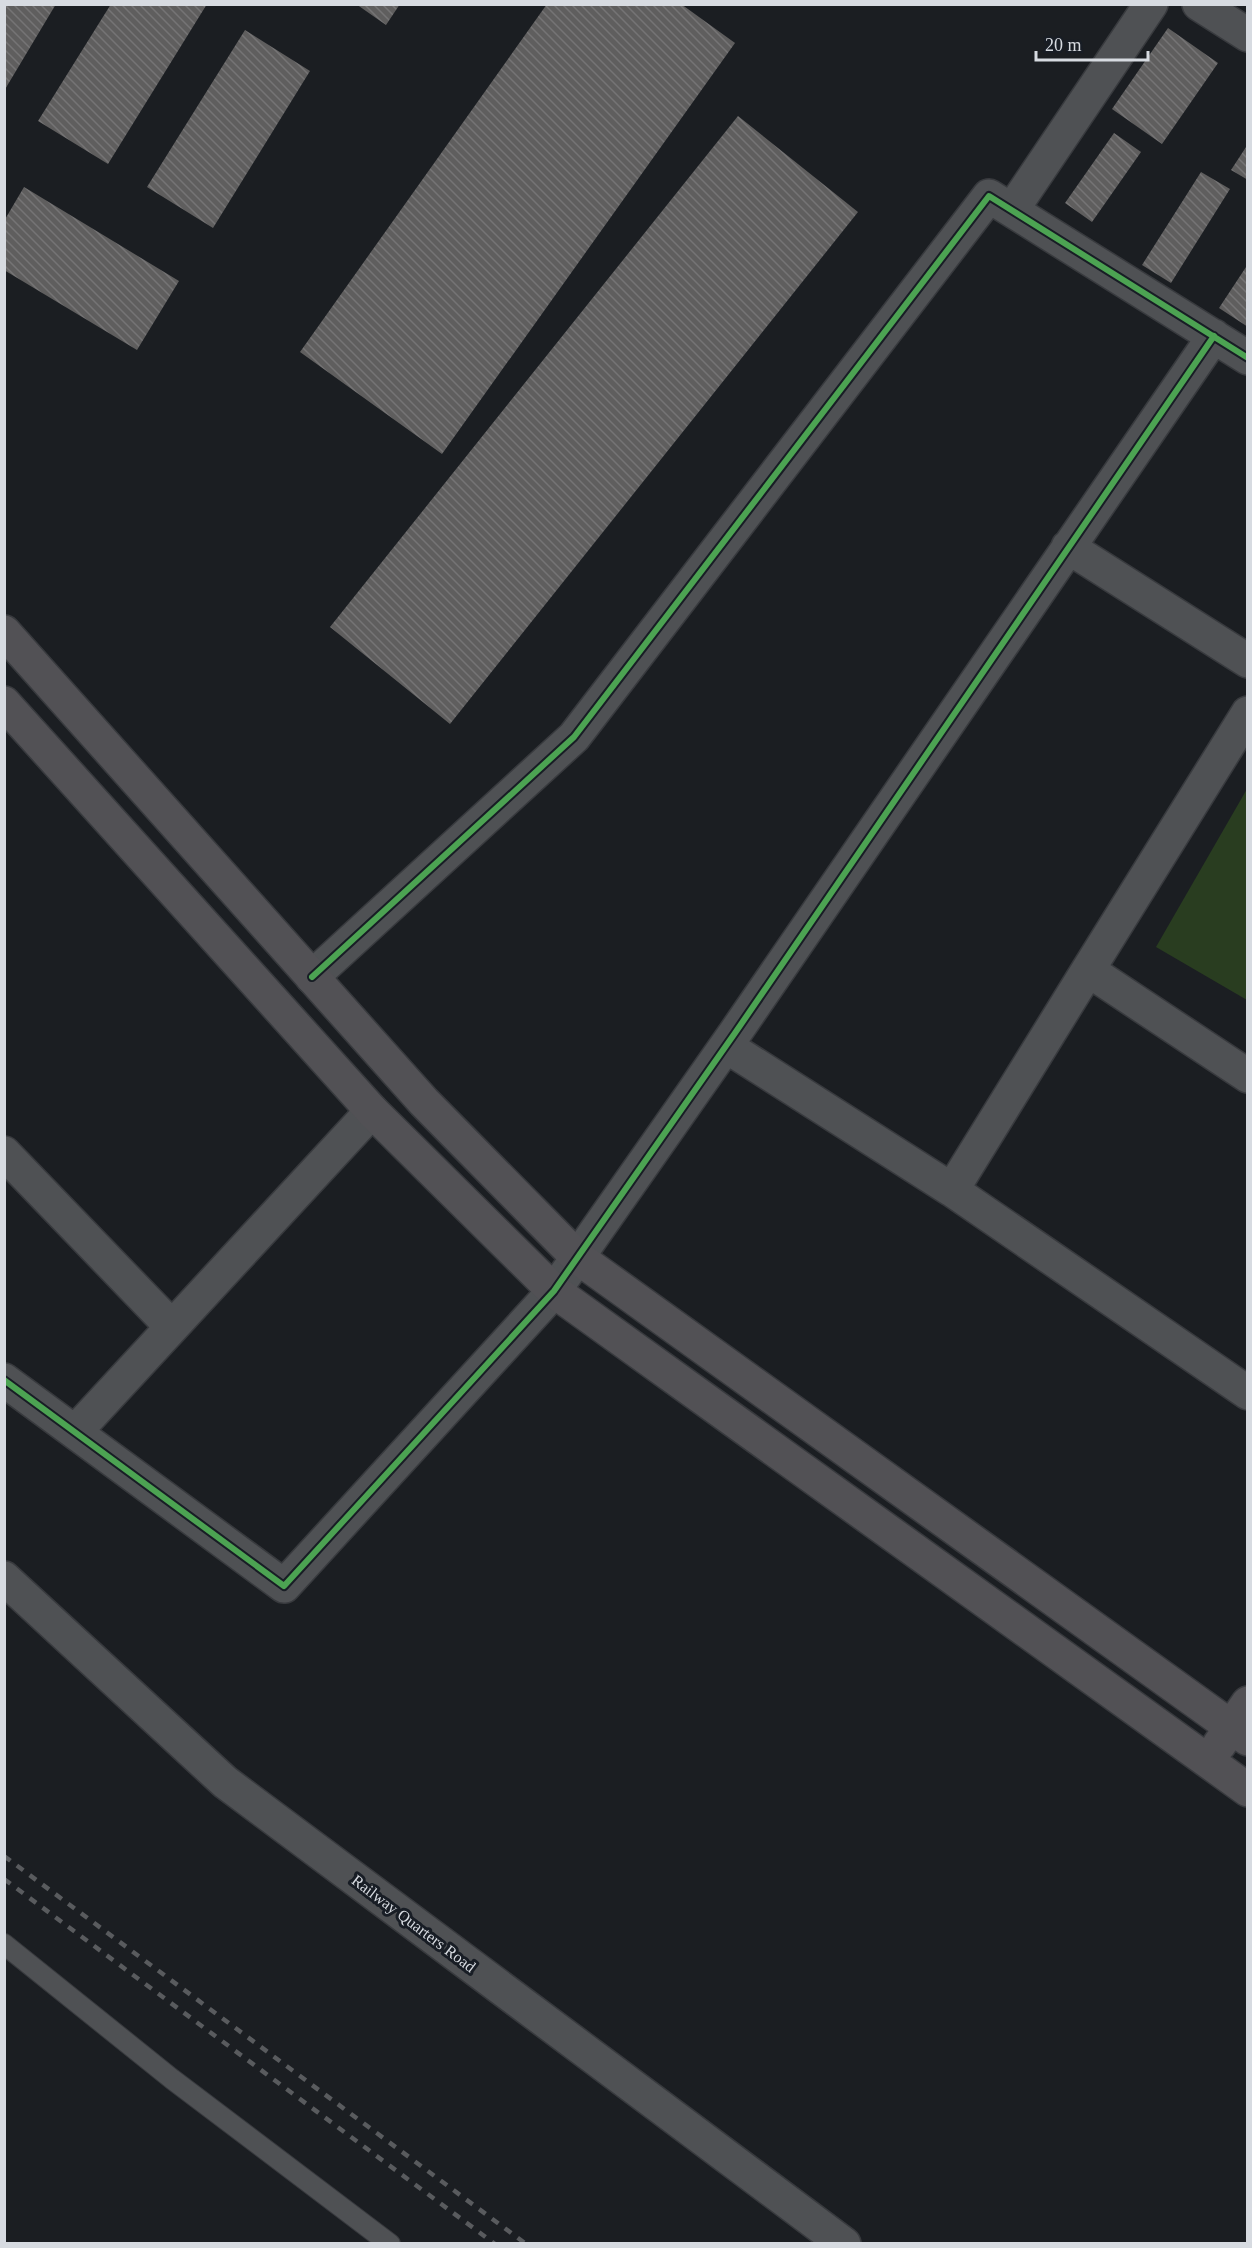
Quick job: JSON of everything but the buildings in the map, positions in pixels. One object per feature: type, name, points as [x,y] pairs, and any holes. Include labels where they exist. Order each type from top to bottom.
[{"type":"main road","points":[[4,632],[424,1102],[577,1257],[1242,1723],[1208,1762]]},
{"type":"main road","points":[[4,703],[372,1111],[554,1291],[1248,1790]]},
{"type":"street","points":[[1012,210],[1151,4]]},
{"type":"street","points":[[1199,4],[1248,35]]},
{"type":"street","points":[[312,977],[574,737],[989,196],[1248,358]]},
{"type":"street","points":[[4,1380],[284,1586],[554,1291],[726,1046],[1214,336]]},
{"type":"street","points":[[1068,547],[1248,661]]},
{"type":"street","points":[[952,1190],[1248,713]]},
{"type":"street","points":[[1088,970],[1248,1076]]},
{"type":"street","points":[[726,1046],[952,1190],[1248,1393]]},
{"type":"street","points":[[75,1432],[372,1111]]},
{"type":"street","points":[[4,1153],[172,1327]]},
{"type":"street","name":"Railway Quarters Road","points":[[4,1578],[225,1782],[843,2244]]},
{"type":"lane","points":[[4,1944],[172,2079],[390,2244]]},
{"type":"green space","points":[[1247,789],[1247,1000],[1156,947]]},
{"type":"railway","points":[[4,1856],[526,2244]]},
{"type":"railway","points":[[4,1879],[495,2244]]},
{"type":"cycle path","points":[[312,977],[574,737],[989,196],[1248,358]]},
{"type":"cycle path","points":[[4,1380],[284,1586],[554,1291],[735,1033],[1214,336]]}]
